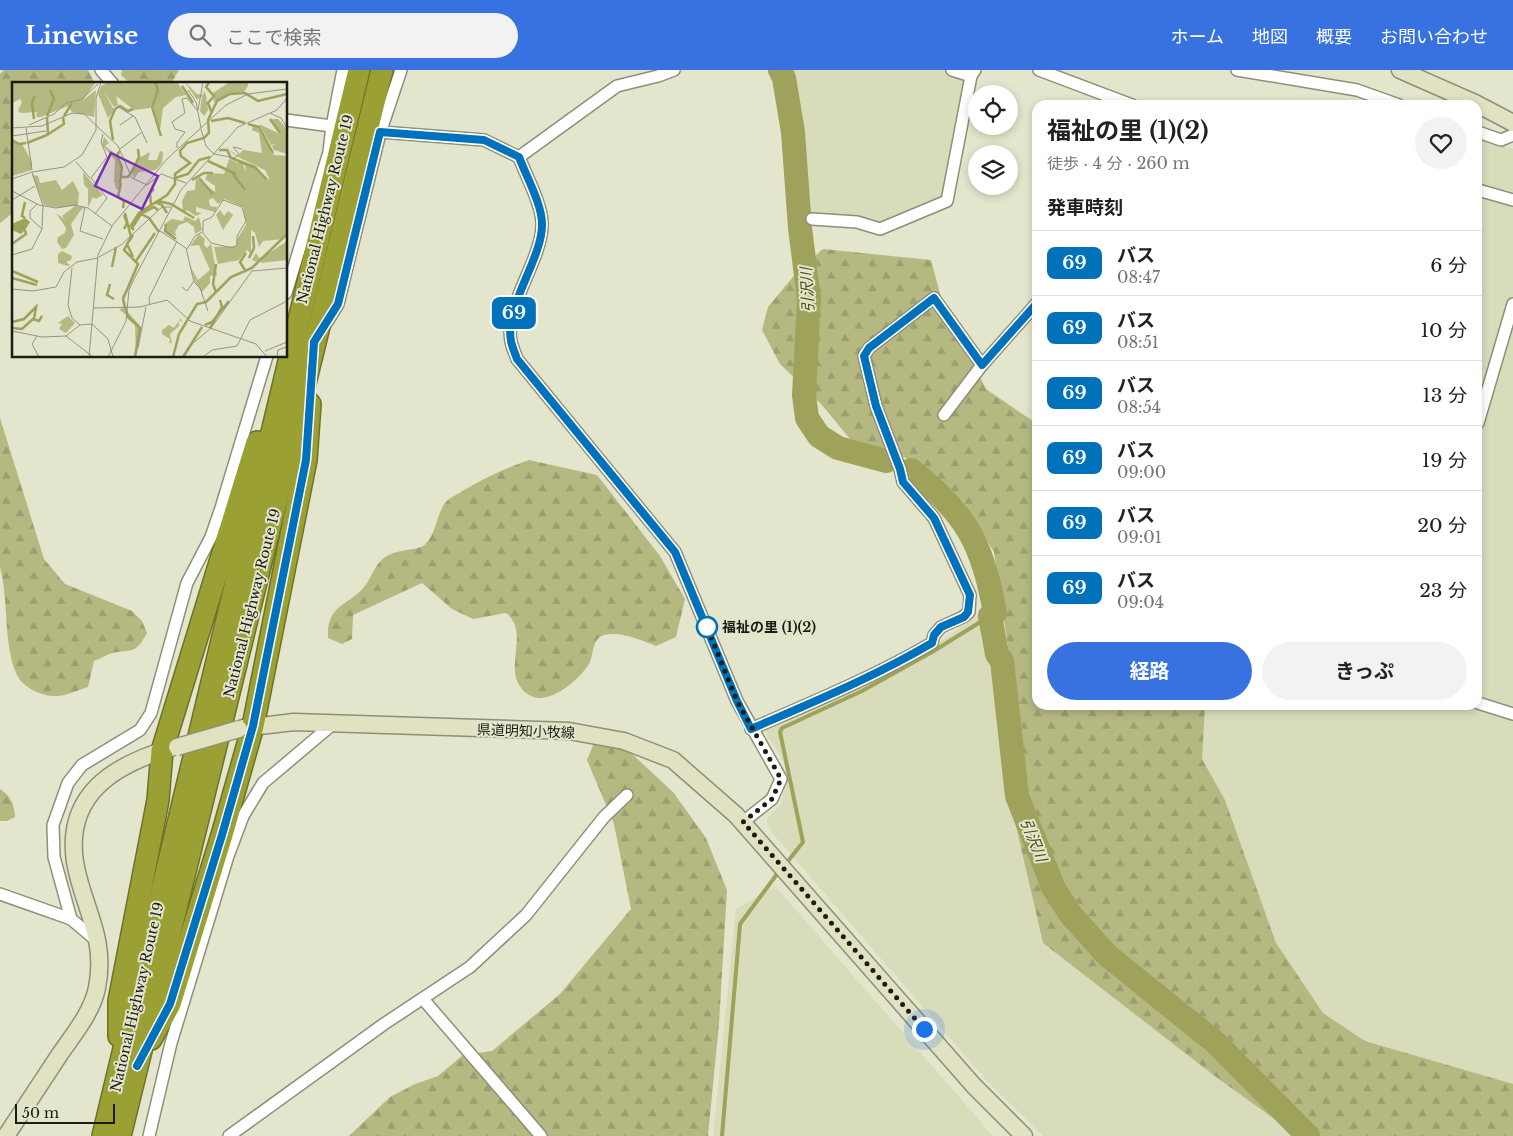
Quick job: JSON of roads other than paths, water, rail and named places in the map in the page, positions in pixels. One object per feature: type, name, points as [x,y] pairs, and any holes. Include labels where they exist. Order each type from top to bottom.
[{"type":"highway","name":"National Highway Route 19","points":[[120,1136],[128,1067],[293,344],[338,127],[359,70]]},
{"type":"highway","name":"National Highway Route 19","points":[[103,1136],[128,1067],[206,791],[314,342],[374,132],[382,70]]},
{"type":"highway","points":[[128,1067],[170,1004],[222,835],[306,460],[314,342]]},
{"type":"highway","points":[[288,357],[293,344]]},
{"type":"highway","points":[[128,1067],[119,1001],[158,800],[170,749],[252,454],[288,358]]},
{"type":"main road","points":[[1400,70],[1468,100]]},
{"type":"main road","points":[[1482,107],[1513,123]]},
{"type":"main road","name":"県道明知小牧線","points":[[6,1136],[85,1017],[96,989],[99,942],[76,863],[74,832],[82,805],[98,783],[128,764],[170,749],[246,728],[294,722],[569,731],[624,741],[673,760],[743,822],[974,1086],[1024,1136]]},
{"type":"street","points":[[100,70],[111,82]]},
{"type":"street","points":[[288,286],[338,127],[343,70]]},
{"type":"street","points":[[401,70],[374,132],[484,140],[519,157],[540,213],[542,226],[539,242],[510,322],[510,340],[517,359],[675,552],[737,701],[751,729],[781,779],[772,799],[743,822]]},
{"type":"street","points":[[519,157],[616,86],[630,84],[674,70]]},
{"type":"street","points":[[812,218],[857,222],[880,229],[947,201],[973,73],[952,70]]},
{"type":"street","points":[[1039,70],[1119,100]]},
{"type":"street","points":[[1237,70],[1357,90],[1385,100]]},
{"type":"street","points":[[288,120],[338,127]]},
{"type":"street","points":[[1482,133],[1501,140],[1513,135]]},
{"type":"street","points":[[1482,191],[1513,200]]},
{"type":"street","points":[[751,729],[865,679],[905,659],[932,643],[934,635],[941,627],[964,617],[968,612],[970,595],[934,518],[903,482],[900,469],[876,406],[864,356],[869,348],[934,298],[982,365]]},
{"type":"street","points":[[1482,409],[1513,304]]},
{"type":"street","points":[[944,415],[982,365],[1032,309]]},
{"type":"street","points":[[71,919],[54,857],[53,825],[59,803],[68,783],[82,765],[140,730],[151,713],[187,583],[211,537],[266,358]]},
{"type":"street","points":[[1482,704],[1513,714]]},
{"type":"street","points":[[150,1136],[171,1043],[228,856],[243,816],[263,783],[334,723]]},
{"type":"street","points":[[228,1136],[384,1024],[470,967],[526,915],[604,817],[627,795]]},
{"type":"street","points":[[0,894],[71,919],[99,942]]},
{"type":"street","points":[[423,999],[541,1136]]},
{"type":"waterway","name":"引沢川","points":[[780,70],[784,78],[793,132],[800,228],[809,299],[804,395],[807,418],[819,436],[838,448],[886,461]]},
{"type":"waterway","name":"引沢川","points":[[911,470],[946,501],[959,516],[978,549],[985,568],[995,613],[990,616],[997,654],[1002,661],[1017,796],[1054,889],[1071,915],[1107,955],[1216,1043],[1308,1136]]},
{"type":"waterway","points":[[785,865],[803,842],[780,732],[782,728],[862,691],[932,652],[990,616]]},
{"type":"waterway","points":[[722,1136],[740,924],[780,870]]},
{"type":"place","name":"福祉の里 (1)(2)","points":[[707,627]]}]
